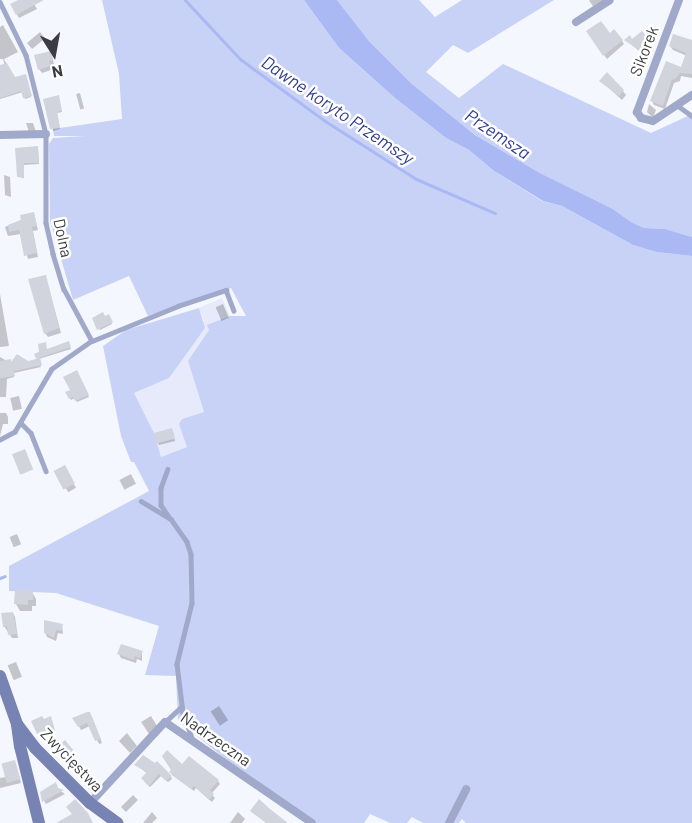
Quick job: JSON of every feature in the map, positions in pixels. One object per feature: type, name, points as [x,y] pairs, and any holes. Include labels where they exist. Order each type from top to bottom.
[{"type":"street","points":[[576,22],[610,0]]},
{"type":"street","name":"Sikorek","points":[[677,105],[653,121],[641,118],[637,112],[679,0]]},
{"type":"street","points":[[677,105],[692,95]]},
{"type":"street","points":[[0,135],[46,134]]},
{"type":"street","name":"Zwycięstwa","points":[[0,676],[17,724],[55,771],[90,803],[118,823]]},
{"type":"street","name":"Nadrzeczna","points":[[90,803],[165,722],[312,823]]},
{"type":"street","points":[[17,724],[20,746],[39,823]]},
{"type":"street","points":[[449,823],[466,789]]},
{"type":"lane","name":"Dolna","points":[[0,2],[26,55],[46,134],[46,223],[53,254],[64,289],[92,341]]},
{"type":"lane","points":[[677,105],[692,116]]},
{"type":"lane","points":[[0,440],[15,432],[52,369],[92,341],[178,306],[226,290],[234,311]]},
{"type":"lane","points":[[21,423],[31,433],[46,471]]},
{"type":"lane","points":[[168,469],[161,488],[162,505],[187,542],[190,554],[192,603],[177,664],[182,706],[193,741]]},
{"type":"lane","points":[[141,501],[171,519]]},
{"type":"lane","points":[[165,722],[182,706]]},
{"type":"shaded area","points":[[102,0],[304,0],[339,48],[395,98],[446,138],[469,150],[494,171],[542,201],[562,206],[633,245],[656,252],[692,256],[692,823],[466,823],[462,819],[459,823],[423,823],[412,817],[407,823],[390,823],[370,814],[364,823],[306,823],[178,721],[176,676],[145,675],[159,626],[56,593],[9,591],[9,566],[149,491],[134,462],[131,462],[121,436],[103,346],[126,330],[199,308],[205,328],[169,378],[134,393],[154,433],[161,457],[187,447],[179,424],[182,419],[204,412],[188,361],[209,330],[207,325],[230,316],[246,316],[231,288],[148,316],[129,276],[73,300],[50,221],[49,144],[53,138],[85,136],[54,136],[53,129],[122,119],[119,74]]},
{"type":"shaded area","points":[[337,0],[419,0],[435,17],[462,0],[554,0],[468,53],[453,45],[426,72],[459,98],[503,64],[651,133],[692,114],[692,237],[665,229],[644,228],[631,222],[613,209],[540,173],[475,135],[412,84],[369,41]]},
{"type":"shaded area","points":[[222,298],[230,316],[210,330],[188,361],[204,412],[182,419],[187,447],[161,457],[134,393],[169,378],[204,321],[199,308]]},
{"type":"water","points":[[304,0],[337,0],[369,41],[412,84],[475,135],[540,173],[613,209],[631,222],[644,228],[665,229],[692,237],[692,256],[656,252],[633,245],[562,206],[543,201],[494,171],[469,150],[446,138],[395,98],[339,48]]},
{"type":"building","points":[[18,0],[44,0],[16,15],[10,4]]},
{"type":"building","points":[[601,21],[610,33],[614,29],[623,40],[603,56],[586,31]]},
{"type":"building","points":[[642,31],[653,44],[642,52],[624,40],[630,35],[632,39]]},
{"type":"building","points":[[673,34],[692,40],[692,74],[680,73],[674,80],[672,79],[663,106],[650,101],[666,61],[681,67],[686,53],[669,46]]},
{"type":"building","points":[[51,51],[53,60],[49,61],[50,66],[38,70],[34,55]]},
{"type":"building","points":[[7,63],[15,77],[26,74],[32,96],[23,98],[21,91],[0,98],[0,65]]},
{"type":"building","points":[[607,72],[624,90],[619,96],[599,81]]},
{"type":"building","points":[[59,95],[62,111],[57,112],[60,128],[50,129],[43,99]]},
{"type":"building","points":[[38,146],[39,163],[24,163],[24,177],[17,177],[15,148]]},
{"type":"building","points":[[34,212],[37,226],[32,227],[37,253],[24,256],[19,230],[9,232],[8,225],[21,220],[20,215]]},
{"type":"building","points":[[46,275],[59,328],[44,334],[28,279]]},
{"type":"building","points":[[103,312],[105,316],[109,314],[113,322],[97,330],[92,318]]},
{"type":"building","points":[[69,341],[71,347],[36,359],[34,354],[39,352],[38,344],[46,342],[47,349]]},
{"type":"building","points":[[17,354],[28,361],[40,358],[42,365],[14,371],[15,376],[0,378],[0,361],[11,359],[11,362]]},
{"type":"building","points":[[77,370],[89,395],[75,401],[73,397],[69,399],[65,392],[70,390],[63,377]]},
{"type":"building","points":[[172,428],[175,439],[156,444],[154,433]]},
{"type":"building","points":[[25,449],[33,469],[20,475],[12,454]]},
{"type":"building","points":[[65,465],[75,484],[63,490],[54,471]]},
{"type":"building","points":[[15,590],[33,590],[33,600],[28,600],[28,605],[14,604]]},
{"type":"building","points":[[13,612],[17,634],[8,635],[7,626],[3,627],[1,613]]},
{"type":"building","points":[[44,620],[63,624],[61,631],[56,630],[54,638],[44,633]]},
{"type":"building","points":[[121,644],[143,651],[140,658],[135,656],[134,660],[117,654]]},
{"type":"building","points":[[90,712],[101,739],[95,741],[87,723],[78,727],[72,718]]},
{"type":"building","points":[[42,716],[44,719],[51,716],[54,727],[37,734],[31,721]]},
{"type":"building","points":[[65,740],[73,750],[62,760],[53,749]]},
{"type":"building","points":[[167,750],[182,764],[189,756],[219,780],[210,790],[214,794],[209,800],[194,786],[191,789],[169,772],[171,770],[162,756]]},
{"type":"building","points":[[143,755],[155,763],[157,761],[172,776],[166,781],[159,774],[149,786],[141,778],[147,772],[134,765]]},
{"type":"building","points":[[15,760],[20,779],[7,783],[1,764]]},
{"type":"building","points":[[56,782],[58,788],[64,790],[42,802],[40,792]]},
{"type":"building","points":[[75,799],[88,813],[93,823],[56,823],[72,814],[66,807]]},
{"type":"building","points":[[259,799],[288,823],[266,823],[250,811]]},
{"type":"waterway","name":"Dawne koryto Przemszy","points":[[185,0],[240,59],[325,121],[416,179],[495,213]]},
{"type":"waterway","points":[[0,578],[5,576]]},
{"type":"water label","name":"Przemsza","points":[[498,134]]}]
